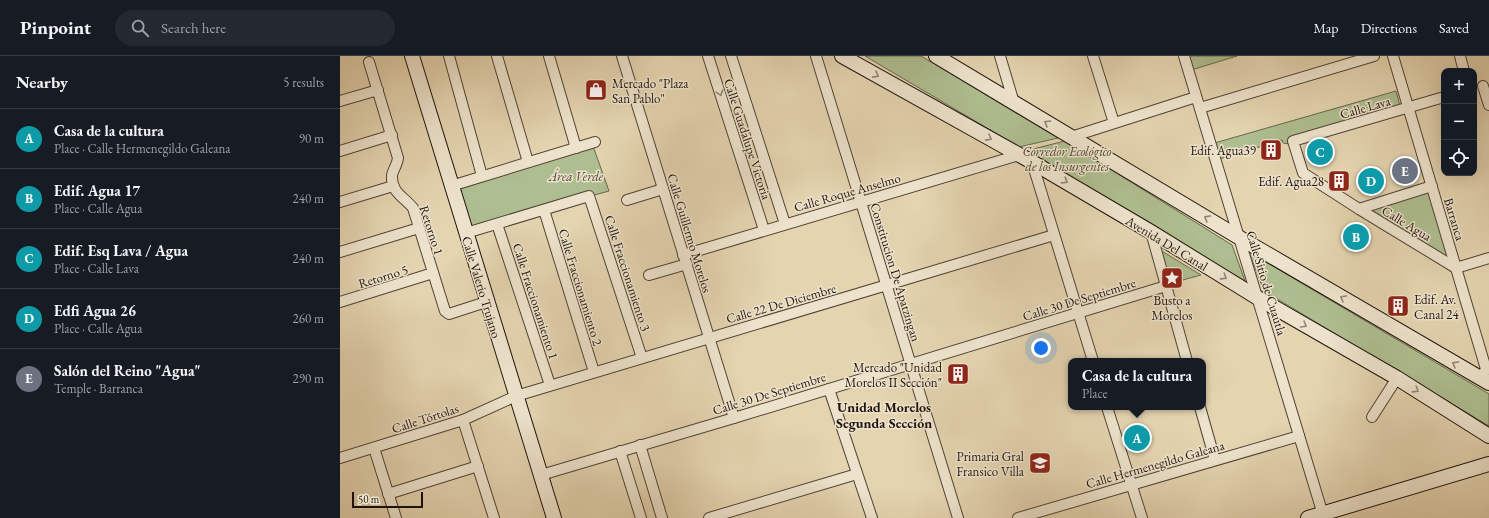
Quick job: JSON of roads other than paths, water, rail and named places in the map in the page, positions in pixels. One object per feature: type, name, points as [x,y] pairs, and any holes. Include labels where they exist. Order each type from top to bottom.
[{"type":"main road","name":"Calle Valerio Trujano","points":[[412,56],[486,302],[554,518]]},
{"type":"main road","name":"Avenida Del Canal","points":[[842,56],[1032,162],[1151,232],[1258,298],[1397,378],[1489,436]]},
{"type":"main road","points":[[936,56],[1240,238],[1485,381]]},
{"type":"main road","points":[[1308,518],[1324,516],[1489,464]]},
{"type":"street","points":[[449,56],[482,176]]},
{"type":"street","points":[[497,56],[528,162]]},
{"type":"street","points":[[549,56],[576,148]]},
{"type":"street","name":"Calle Guillermo Morelos","points":[[622,56],[734,418]]},
{"type":"street","name":"Calle Guadalupe Victoria","points":[[708,56],[764,230]]},
{"type":"street","name":"Calle Guadalupe Victoria","points":[[731,56],[785,224]]},
{"type":"street","name":"Constitucion De Apatzingan","points":[[816,56],[958,518]]},
{"type":"street","points":[[1000,56],[1014,103]]},
{"type":"street","points":[[1093,56],[1114,123]]},
{"type":"street","name":"Calle Sitio de Cuautla","points":[[1184,56],[1324,516]]},
{"type":"street","points":[[1200,108],[1374,56]]},
{"type":"street","name":"Barranca","points":[[1393,56],[1486,369],[1485,381]]},
{"type":"street","points":[[1460,56],[1463,68]]},
{"type":"street","points":[[340,202],[393,186],[392,174],[397,166],[398,158],[369,62]]},
{"type":"street","points":[[1482,86],[1489,105]]},
{"type":"street","points":[[340,101],[378,90]]},
{"type":"street","points":[[1071,137],[1196,97]]},
{"type":"street","name":"Calle Lava","points":[[1303,173],[1294,141],[1441,98]]},
{"type":"street","points":[[340,151],[392,135]]},
{"type":"street","points":[[451,186],[595,142]]},
{"type":"street","name":"Calle Roque Anselmo","points":[[649,275],[685,259],[764,230],[1019,155]]},
{"type":"street","points":[[1032,162],[1092,358]]},
{"type":"street","name":"Calle Agua","points":[[1303,173],[1456,268]]},
{"type":"street","name":"Retorno 1","points":[[393,186],[397,194],[407,200],[413,208],[445,311],[449,314],[486,302]]},
{"type":"street","points":[[1359,209],[1432,186]]},
{"type":"street","points":[[627,200],[663,189]]},
{"type":"street","name":"Calle Fraccionamiento 3","points":[[544,210],[589,196],[642,358]]},
{"type":"street","points":[[466,233],[544,210]]},
{"type":"street","name":"Calle Fraccionamiento 2","points":[[544,210],[594,372]]},
{"type":"street","name":"Calle Fraccionamiento 1","points":[[497,224],[550,386]]},
{"type":"street","points":[[340,252],[419,228]]},
{"type":"street","points":[[1151,232],[1186,358]]},
{"type":"street","name":"Calle 22 De Diciembre","points":[[516,396],[1054,235]]},
{"type":"street","points":[[1456,268],[1489,258]]},
{"type":"street","name":"Retorno 5","points":[[340,302],[433,273]]},
{"type":"street","name":"Calle 30 De Septiembre","points":[[541,475],[734,418],[1166,286]]},
{"type":"street","points":[[1372,417],[1397,378]]},
{"type":"street","points":[[829,389],[872,518]]},
{"type":"street","name":"Calle Tórtolas","points":[[340,458],[463,420],[516,396]]},
{"type":"street","points":[[1108,410],[1142,518]]},
{"type":"street","points":[[1201,410],[1215,460]]},
{"type":"street","points":[[463,420],[494,518]]},
{"type":"street","name":"Calle Hermenegildo Galeana","points":[[1018,518],[1299,436]]},
{"type":"street","points":[[640,445],[662,518]]},
{"type":"street","points":[[374,448],[396,518]]},
{"type":"street","points":[[620,451],[640,518]]},
{"type":"street","points":[[388,494],[478,466]]},
{"type":"street","points":[[709,518],[857,474]]},
{"type":"place","name":"Mercado \"Plaza San Pablo\"","points":[[596,90]]},
{"type":"place","name":"Edif. Agua39","points":[[1271,150]]},
{"type":"place","name":"Edif. Esq Lava / Agua","points":[[1320,152]]},
{"type":"place","name":"Salón del Reino \"Agua\"","points":[[1405,171]]},
{"type":"place","name":"Edif. Agua28","points":[[1339,181]]},
{"type":"place","name":"Edfi Agua 26","points":[[1371,181]]},
{"type":"place","name":"Edif. Agua 17","points":[[1356,237]]},
{"type":"place","name":"Busto a Morelos","points":[[1172,278]]},
{"type":"place","name":"Edif. Av. Canal 24","points":[[1398,306]]},
{"type":"place","name":"Mercado \"Unidad Morelos II Sección\"","points":[[958,374]]},
{"type":"place","name":"Casa de la cultura","points":[[1137,438]]},
{"type":"place","name":"Primaria Gral Fransico Villa","points":[[1040,463]]},
{"type":"district","name":"Unidad Morelos Segunda Sección","points":[[884,416]]},
{"type":"park label","name":"Corredor Ecológico de los Insurgentes","points":[[1067,158]]},
{"type":"park label","name":"Área Verde","points":[[576,176]]}]
